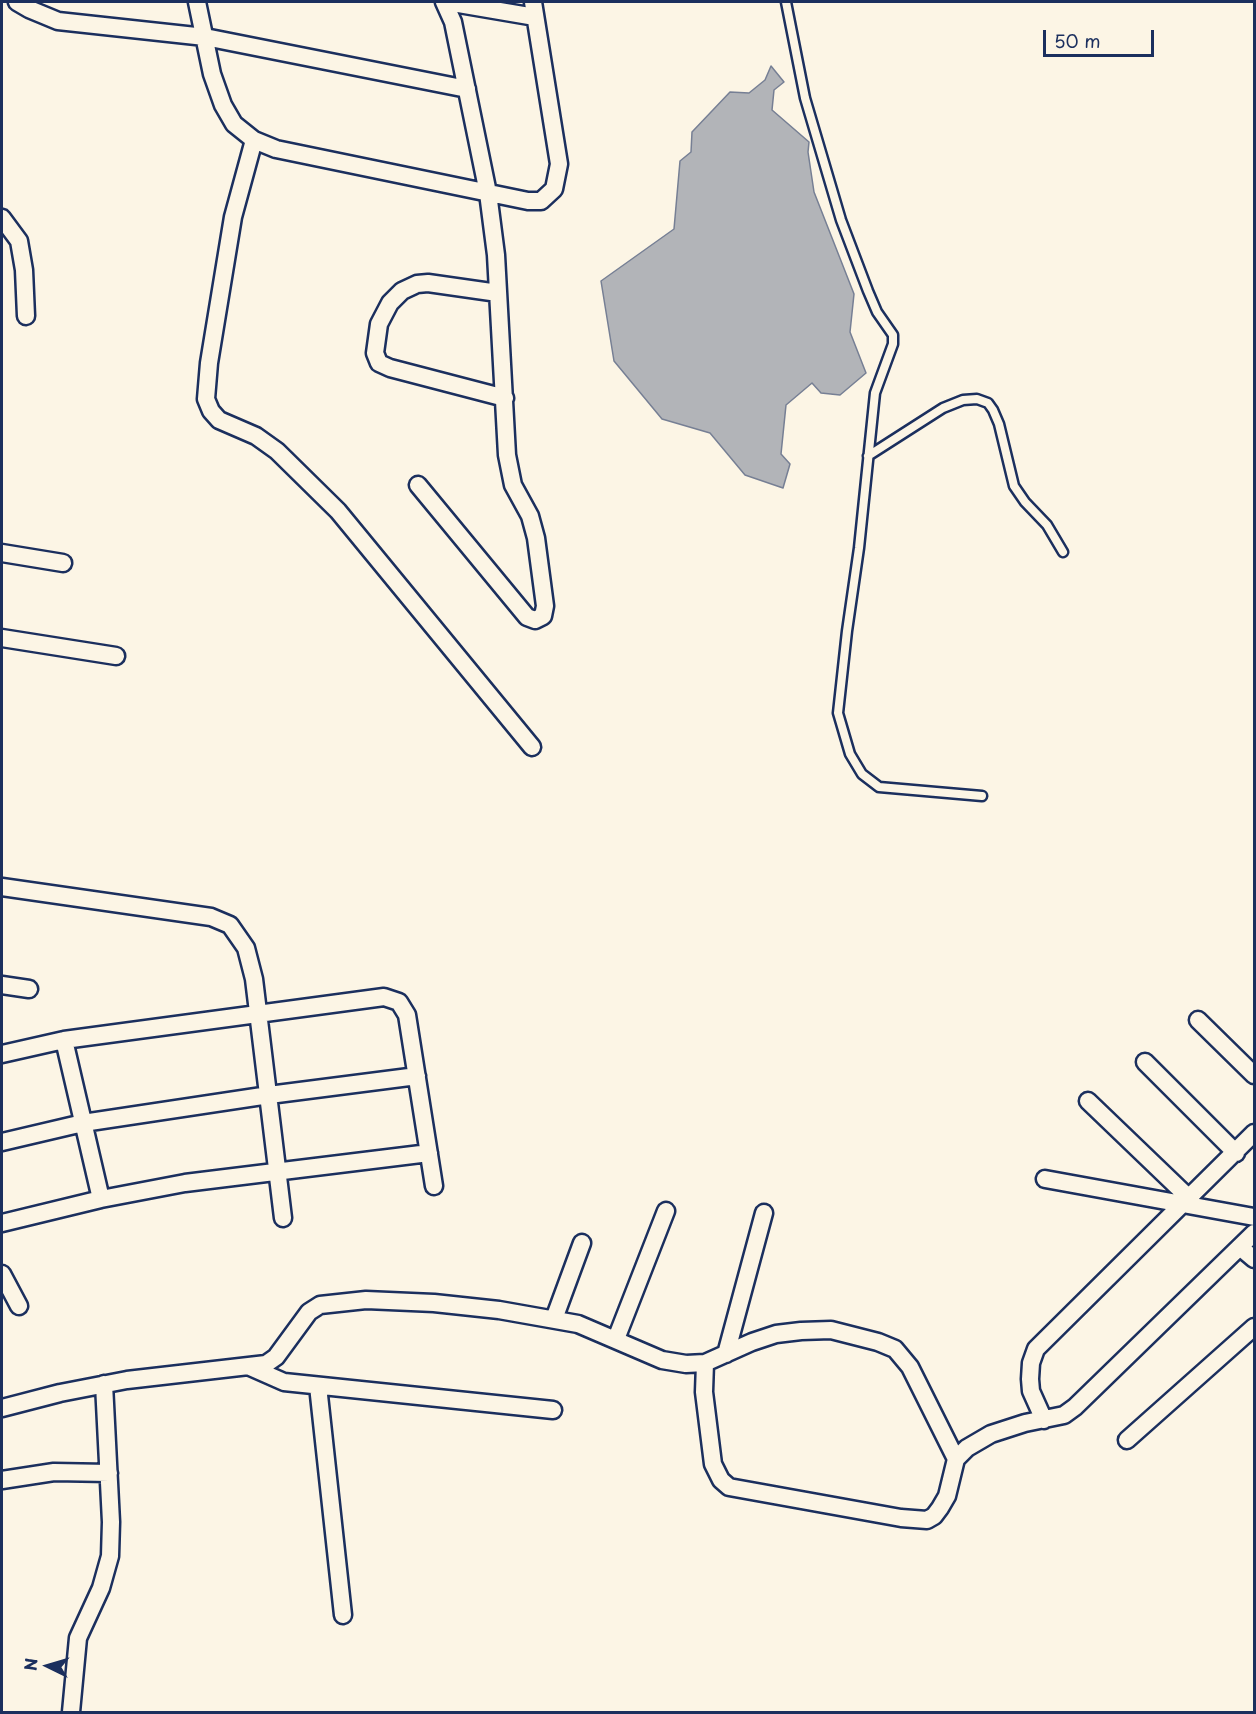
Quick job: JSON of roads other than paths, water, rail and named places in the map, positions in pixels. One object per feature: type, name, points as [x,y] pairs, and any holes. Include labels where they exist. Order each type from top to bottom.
[{"type":"street","points":[[17,2],[58,21],[205,37],[466,88]]},
{"type":"street","points":[[197,2],[212,74],[223,105],[234,124],[254,140],[276,149],[489,194],[528,201],[542,201],[554,189],[559,164],[534,9],[446,2],[453,22],[489,194],[498,294],[507,455],[513,484],[530,516],[536,538],[545,606],[543,616],[535,620],[527,617],[418,485]]},
{"type":"street","points":[[254,140],[233,217],[210,352],[206,399],[211,411],[219,420],[245,430],[277,451],[338,511],[532,747]]},
{"type":"street","points":[[2,218],[18,242],[24,270],[26,316]]},
{"type":"street","points":[[498,294],[428,283],[417,284],[402,291],[390,303],[379,324],[375,352],[379,363],[390,368],[505,398]]},
{"type":"street","points":[[2,553],[63,563]]},
{"type":"street","points":[[2,638],[116,656]]},
{"type":"street","points":[[2,886],[211,917],[230,925],[246,948],[259,1014],[283,1218]]},
{"type":"street","points":[[2,985],[29,989]]},
{"type":"street","points":[[2,1054],[64,1040],[162,1025],[384,997],[399,1002],[407,1015],[434,1186]]},
{"type":"street","points":[[1198,1020],[1254,1075]]},
{"type":"street","points":[[64,1040],[101,1199]]},
{"type":"street","points":[[1145,1062],[1236,1153]]},
{"type":"street","points":[[2,1142],[83,1124],[269,1095],[417,1076]]},
{"type":"street","points":[[1088,1101],[1186,1201]]},
{"type":"street","points":[[1044,1420],[1031,1391],[1031,1363],[1036,1348],[1254,1133]]},
{"type":"street","points":[[2,1223],[101,1199],[185,1183],[429,1153]]},
{"type":"street","points":[[1045,1179],[1186,1201],[1254,1217]]},
{"type":"street","points":[[616,1339],[666,1211]]},
{"type":"street","points":[[726,1354],[764,1213]]},
{"type":"street","points":[[705,1363],[704,1392],[711,1455],[721,1480],[729,1487],[901,1518],[927,1520],[934,1516],[947,1496],[956,1459],[968,1448],[992,1434],[1025,1423],[1064,1415],[1075,1407],[1248,1253],[1254,1233]]},
{"type":"street","points":[[554,1319],[582,1242]]},
{"type":"street","points":[[2,1274],[19,1306]]},
{"type":"street","points":[[2,1408],[60,1393],[127,1380],[266,1364],[276,1357],[309,1312],[320,1305],[366,1300],[434,1303],[499,1310],[578,1324],[662,1360],[686,1364],[705,1363],[776,1334],[831,1330],[850,1334],[895,1349],[910,1367],[956,1459]]},
{"type":"street","points":[[1127,1440],[1254,1327]]},
{"type":"street","points":[[250,1367],[284,1382],[553,1410]]},
{"type":"street","points":[[71,1713],[78,1638],[101,1588],[110,1556],[111,1522],[104,1384]]},
{"type":"street","points":[[318,1386],[343,1615]]},
{"type":"street","points":[[2,1480],[54,1472],[109,1473]]},
{"type":"lane","points":[[786,2],[805,98],[841,220],[873,302],[893,335],[893,344],[875,393],[859,548],[838,713],[850,754],[861,774],[879,787],[982,796]]},
{"type":"lane","points":[[868,456],[943,408],[963,400],[976,399],[988,403],[999,424],[1014,486],[1024,502],[1047,525],[1063,552]]}]
